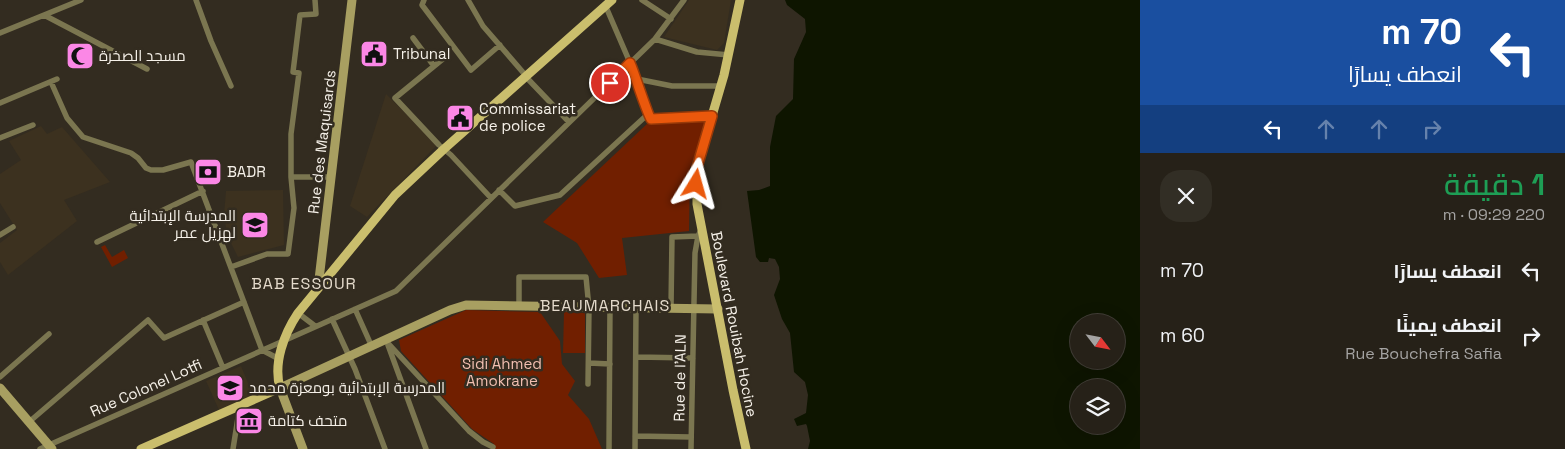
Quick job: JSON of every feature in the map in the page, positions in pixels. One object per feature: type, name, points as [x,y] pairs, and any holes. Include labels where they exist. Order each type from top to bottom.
[{"type":"main road","name":"Rue des Maquisards","points":[[318,288],[352,0]]},
{"type":"main road","name":"Boulevard Rouibah Hocine","points":[[740,0],[728,55],[697,167],[697,204],[700,232],[718,309],[732,390],[746,449]]},
{"type":"main road","points":[[303,449],[280,388],[278,377],[279,360],[284,340],[298,313],[395,195],[444,149],[609,3]]},
{"type":"main road","points":[[141,449],[386,341],[450,310],[466,305],[718,309]]},
{"type":"main road","points":[[0,388],[47,448]]},
{"type":"street","points":[[0,33],[81,0]]},
{"type":"street","points":[[196,0],[211,41],[231,86]]},
{"type":"street","points":[[231,267],[267,254],[288,254],[294,208],[291,176],[291,134],[299,73],[293,72],[297,47],[296,36],[299,30],[300,15],[316,14],[315,0]]},
{"type":"street","points":[[424,0],[422,5],[471,70],[500,46]]},
{"type":"street","points":[[468,0],[483,26],[569,122]]},
{"type":"street","points":[[642,0],[671,19]]},
{"type":"street","name":"Rue Colonel Lotfi","points":[[47,448],[397,290],[655,39],[684,0]]},
{"type":"street","points":[[609,3],[650,118],[712,116]]},
{"type":"street","points":[[44,15],[147,69]]},
{"type":"street","points":[[413,38],[434,66]]},
{"type":"street","points":[[655,39],[697,52],[728,55]]},
{"type":"street","points":[[444,58],[395,98],[491,198]]},
{"type":"street","points":[[0,103],[57,79]]},
{"type":"street","points":[[637,79],[672,86],[720,86]]},
{"type":"street","points":[[50,82],[68,118],[83,137],[131,153],[146,168],[151,170],[164,170],[191,162],[262,350],[279,360]]},
{"type":"street","points":[[500,190],[515,206],[560,195],[648,114]]},
{"type":"street","points":[[0,138],[33,125]]},
{"type":"street","points":[[291,176],[332,177]]},
{"type":"street","points":[[97,242],[203,192]]},
{"type":"street","points":[[0,235],[13,227]]},
{"type":"street","points":[[671,308],[672,237],[700,232]]},
{"type":"street","name":"Rue de l'ALN","points":[[691,449],[695,253],[700,232]]},
{"type":"street","points":[[519,306],[519,278],[586,277],[589,308],[588,384]]},
{"type":"street","points":[[28,422],[148,320],[164,338],[244,302]]},
{"type":"street","points":[[609,449],[610,307]]},
{"type":"street","points":[[635,449],[636,308]]},
{"type":"street","points":[[356,309],[372,347]]},
{"type":"street","points":[[298,313],[315,326]]},
{"type":"street","points":[[332,319],[350,357],[385,449]]},
{"type":"street","points":[[203,320],[223,368]]},
{"type":"street","points":[[0,377],[49,334]]},
{"type":"street","points":[[386,341],[470,431],[483,442],[493,447]]},
{"type":"street","points":[[386,341],[426,449]]},
{"type":"street","points":[[636,357],[693,358]]},
{"type":"street","points":[[589,363],[610,364]]},
{"type":"street","points":[[233,449],[240,405]]},
{"type":"street","points":[[635,436],[691,437]]},
{"type":"shaded area","points":[[689,0],[731,0],[724,43],[717,50],[664,37]]},
{"type":"shaded area","points":[[785,0],[1140,0],[1140,449],[808,449],[810,441],[807,426],[806,424],[797,426],[794,419],[806,413],[808,395],[805,382],[794,372],[790,333],[782,319],[774,295],[780,279],[779,267],[775,259],[769,258],[768,262],[760,262],[756,257],[747,191],[759,190],[770,186],[770,147],[776,116],[793,99],[794,59],[806,32],[805,19],[787,5]]},
{"type":"shaded area","points":[[386,94],[437,145],[367,217],[350,206]]},
{"type":"shaded area","points":[[41,126],[47,134],[62,127],[110,182],[64,200],[77,221],[8,275],[0,262],[0,243],[17,230],[0,203],[0,174],[21,160],[9,141]]},
{"type":"shaded area","name":"المدرسة الإبتدائية لهزيل عمر","points":[[283,190],[284,245],[238,257],[227,235],[224,214],[226,191]]},
{"type":"shaded area","name":"المدرسة الإبتدائية بومعزة محمد","points":[[241,366],[253,395],[219,410],[206,381]]},
{"type":"green space","points":[[707,120],[690,168],[689,231],[622,238],[627,275],[599,278],[577,243],[543,222],[648,123]]},
{"type":"green space","points":[[105,245],[112,257],[124,250],[128,258],[112,267],[101,247]]},
{"type":"green space","name":"Sidi Ahmed Amokrane","points":[[466,310],[540,312],[560,341],[562,364],[575,381],[568,395],[589,419],[602,449],[493,449],[494,444],[472,429],[401,351],[399,340]]},
{"type":"green space","points":[[564,312],[585,313],[585,353],[563,353]]},
{"type":"place","name":"Tribunal","points":[[374,54]]},
{"type":"place","name":"مسجد الصخرة","points":[[80,56]]},
{"type":"place","name":"Commissariat de police","points":[[460,118]]},
{"type":"place","name":"BADR","points":[[208,172]]},
{"type":"place","name":"المدرسة الإبتدائية لهزيل عمر","points":[[255,225]]},
{"type":"place","name":"المدرسة الإبتدائية بومعزة محمد","points":[[230,388]]},
{"type":"place","name":"متحف كتامة","points":[[249,421]]},
{"type":"district","name":"BAB ESSOUR","points":[[304,283]]},
{"type":"district","name":"BEAUMARCHAIS","points":[[605,305]]},
{"type":"route","points":[[610,83],[630,63],[643,95],[648,116],[651,119],[712,116],[697,167],[696,184]]}]
